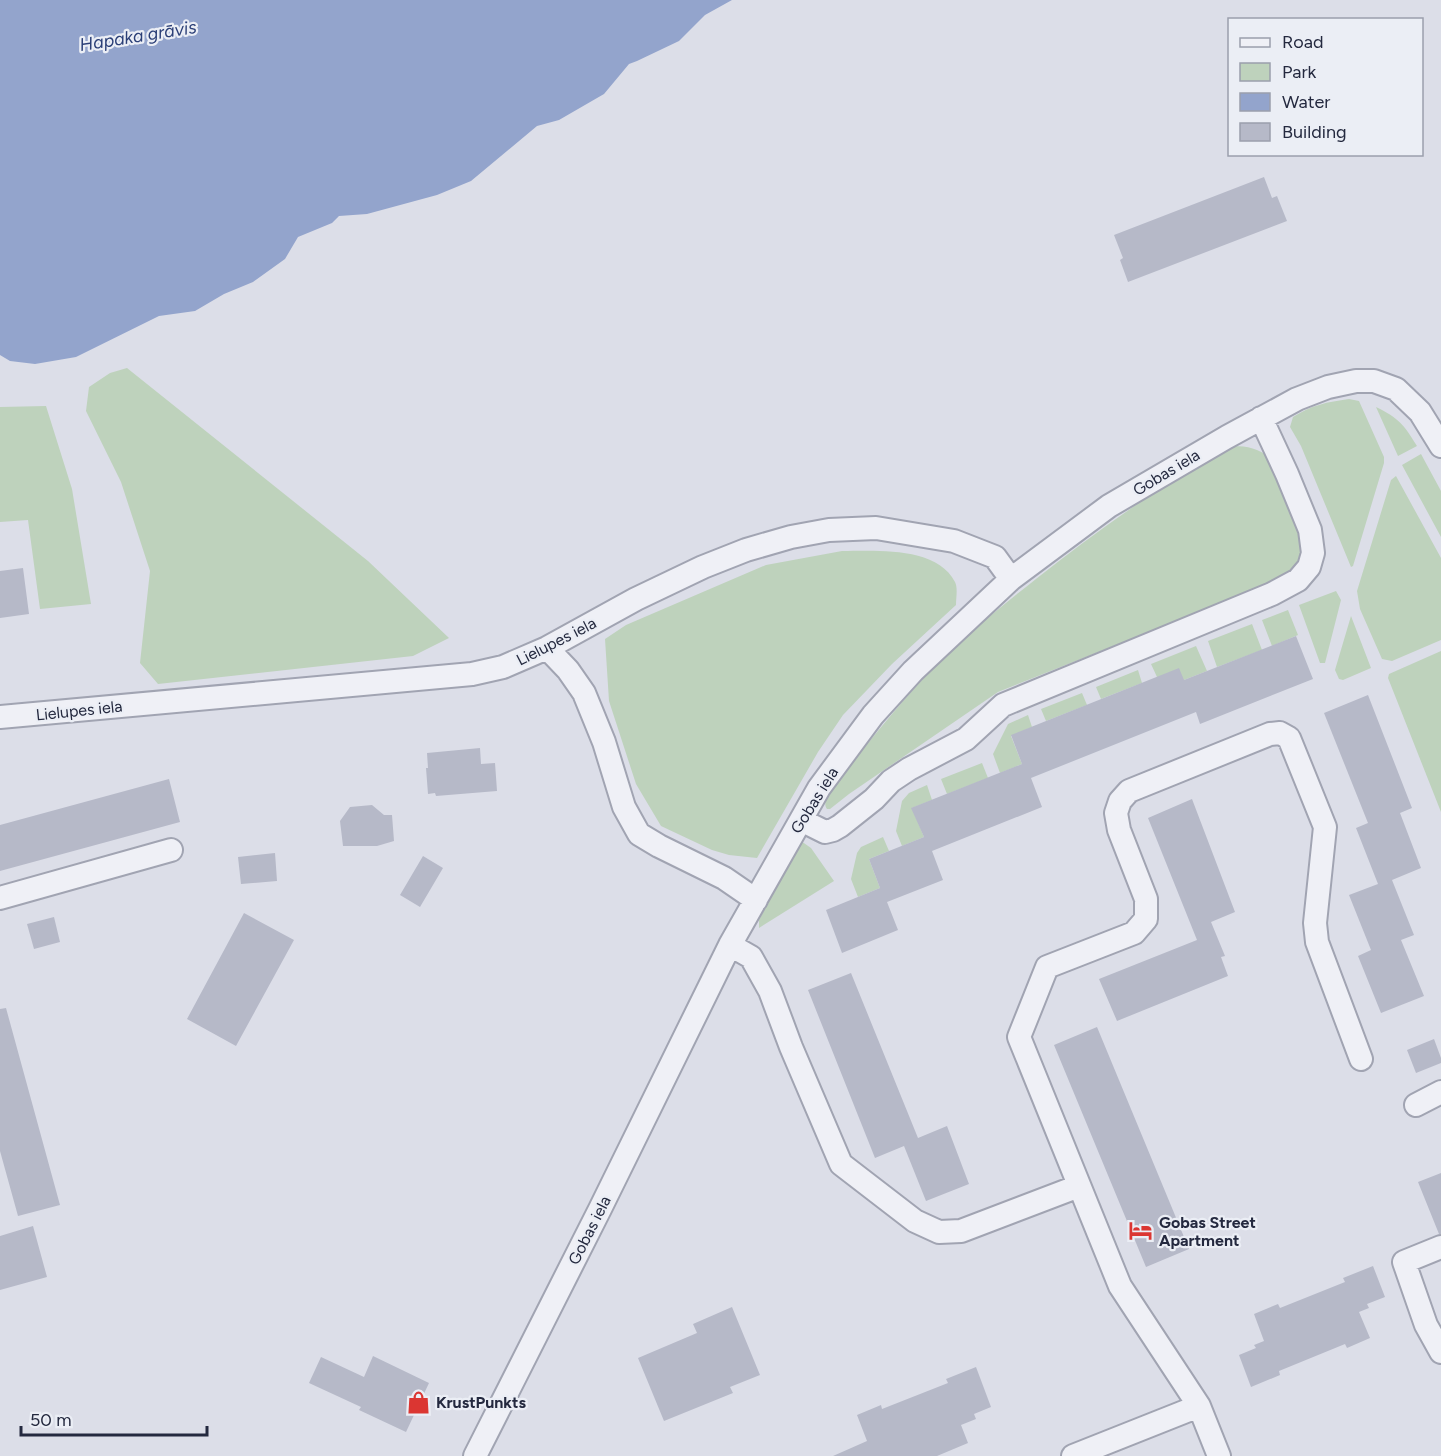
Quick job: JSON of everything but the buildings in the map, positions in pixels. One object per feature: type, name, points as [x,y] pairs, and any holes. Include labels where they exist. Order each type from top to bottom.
[{"type":"street","name":"Gobas iela","points":[[475,1456],[730,945],[819,788],[879,708],[913,671],[1011,579],[1109,506],[1297,399],[1328,387],[1356,381],[1374,381],[1395,389],[1420,412],[1441,446]]},
{"type":"street","points":[[801,820],[825,832],[833,830],[874,799],[891,781],[966,739],[1003,705],[1272,594],[1298,580],[1309,567],[1313,553],[1310,530],[1261,418]]},
{"type":"street","name":"Lielupes iela","points":[[0,717],[472,674],[503,666],[547,648],[636,599],[703,567],[746,550],[791,537],[829,530],[876,528],[954,542],[995,557],[1011,579]]},
{"type":"street","points":[[547,648],[568,670],[584,693],[604,742],[624,807],[639,834],[724,878],[756,900]]},
{"type":"street","points":[[1219,1456],[1199,1406],[1120,1286],[1019,1037],[1047,967],[1134,933],[1146,919],[1146,899],[1119,830],[1116,813],[1120,801],[1129,791],[1270,734],[1280,733],[1289,738],[1325,827],[1316,923],[1317,942],[1361,1059]]},
{"type":"street","points":[[0,898],[171,850]]},
{"type":"street","points":[[730,945],[751,957],[770,991],[791,1047],[841,1164],[915,1221],[939,1232],[961,1231],[1079,1186]]},
{"type":"street","points":[[1416,1105],[1441,1092]]},
{"type":"street","points":[[1441,1247],[1404,1262],[1426,1325],[1441,1352]]},
{"type":"street","points":[[1073,1456],[1199,1406]]},
{"type":"green space","points":[[127,368],[368,561],[449,638],[413,656],[158,684],[140,663],[150,571],[121,482],[86,411],[89,387],[110,373]]},
{"type":"green space","points":[[1349,399],[1359,401],[1384,457],[1351,567],[1301,446],[1290,427],[1293,417],[1313,407]]},
{"type":"green space","points":[[46,406],[72,489],[91,604],[40,609],[28,520],[0,522],[0,407]]},
{"type":"green space","points":[[1376,407],[1400,423],[1417,446],[1398,456]]},
{"type":"green space","points":[[1233,446],[1253,448],[1270,457],[1302,537],[1300,558],[1289,572],[1277,581],[998,692],[827,809],[825,804],[833,787],[911,692],[962,640],[1107,525],[1156,491]]},
{"type":"green space","points":[[1421,454],[1441,491],[1441,537],[1402,465]]},
{"type":"green space","points":[[1396,476],[1441,558],[1441,640],[1392,661],[1382,659],[1360,609],[1357,591],[1391,480]]},
{"type":"green space","points":[[842,551],[888,551],[920,556],[934,562],[946,570],[955,582],[956,605],[892,664],[843,715],[818,752],[757,858],[729,855],[712,850],[661,826],[636,784],[609,701],[605,639],[626,625],[766,565]]},
{"type":"green space","points":[[1336,591],[1341,600],[1325,663],[1320,663],[1299,605]]},
{"type":"green space","points":[[1288,610],[1298,635],[1272,646],[1262,620]]},
{"type":"green space","points":[[1351,616],[1371,668],[1343,680],[1339,679],[1335,670]]},
{"type":"green space","points":[[1252,624],[1262,650],[1217,667],[1208,641]]},
{"type":"green space","points":[[1196,646],[1207,671],[1184,680],[1157,677],[1151,664]]},
{"type":"green space","points":[[1441,651],[1441,812],[1388,678],[1389,674]]},
{"type":"green space","points":[[1138,670],[1142,683],[1101,699],[1096,687]]},
{"type":"green space","points":[[1082,693],[1087,705],[1046,721],[1041,709]]},
{"type":"green space","points":[[1028,715],[1032,727],[1011,736],[1022,764],[1000,773],[993,754],[1008,724]]},
{"type":"green space","points":[[982,763],[988,778],[947,794],[941,779]]},
{"type":"green space","points":[[927,785],[932,800],[912,808],[924,837],[902,846],[896,831],[902,801],[909,793]]},
{"type":"green space","points":[[883,837],[889,851],[869,859],[880,888],[858,897],[851,879],[857,853],[861,847]]},
{"type":"green space","points":[[801,841],[811,848],[834,881],[759,928],[759,920]]},
{"type":"water","name":"Hapaka grāvis","points":[[0,0],[732,0],[705,15],[679,41],[629,64],[604,94],[559,120],[537,126],[471,181],[437,195],[367,214],[339,216],[332,223],[298,237],[285,259],[253,282],[224,294],[195,311],[159,316],[76,357],[35,364],[10,361],[0,355]]},
{"type":"place","name":"Gobas Street Apartment","points":[[1141,1231]]},
{"type":"place","name":"KrustPunkts","points":[[418,1402]]}]
